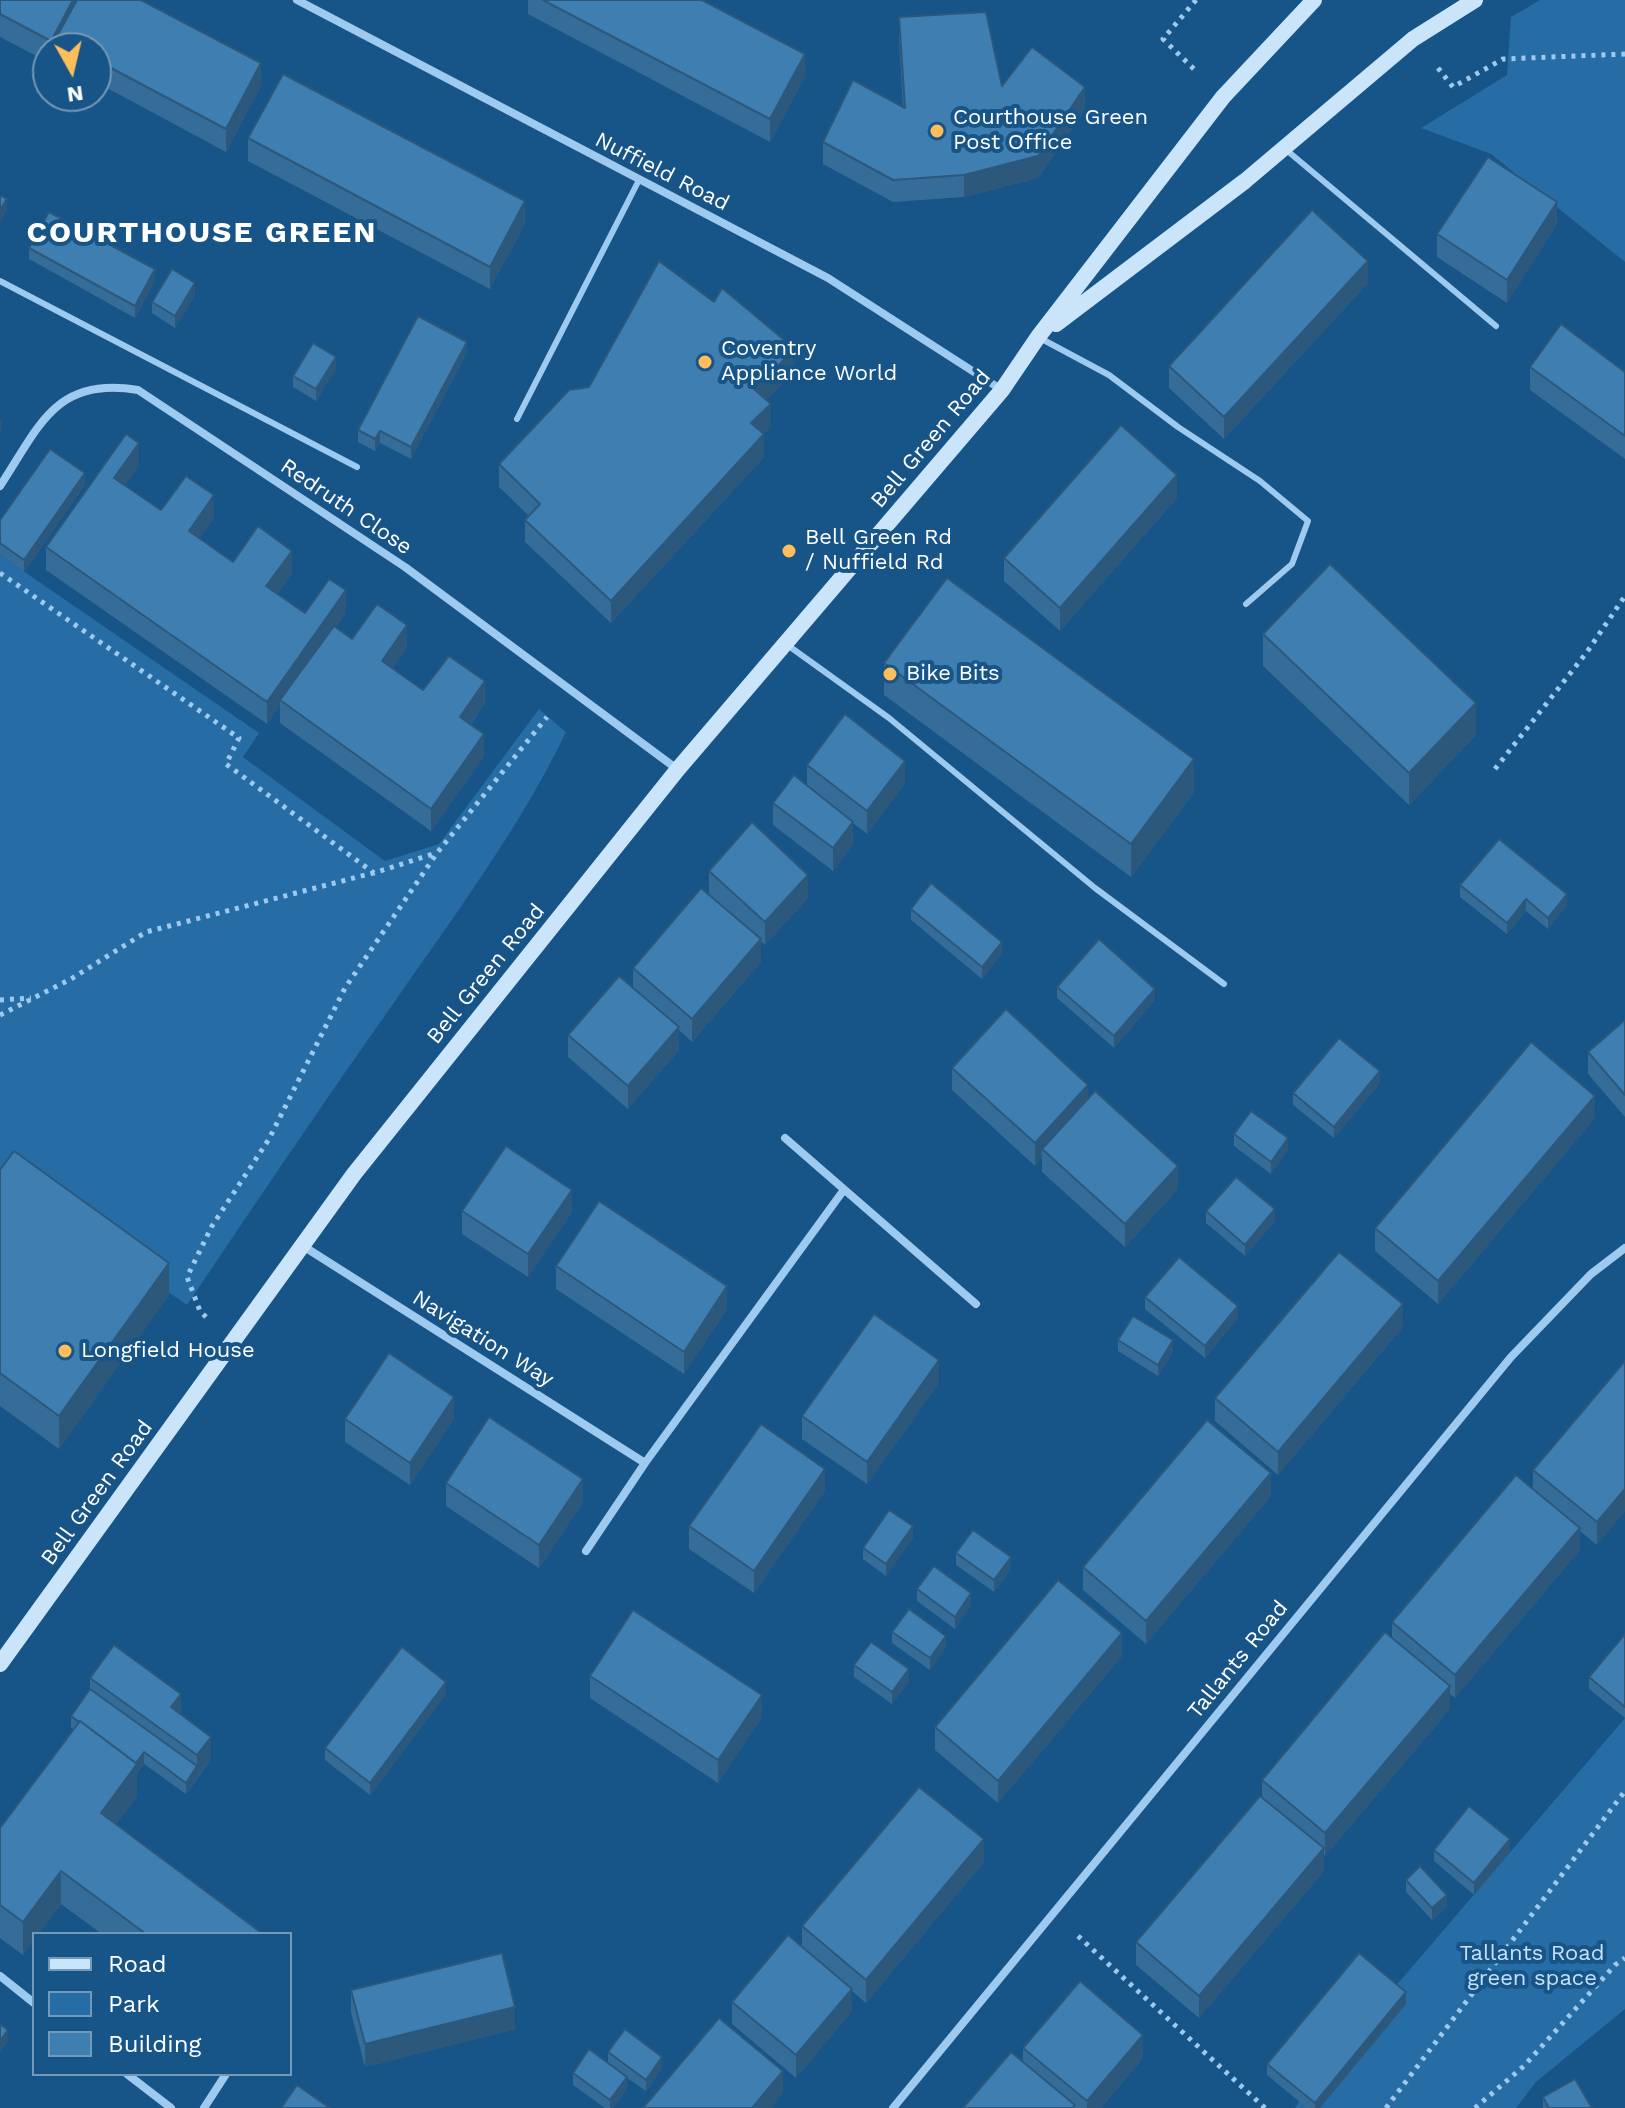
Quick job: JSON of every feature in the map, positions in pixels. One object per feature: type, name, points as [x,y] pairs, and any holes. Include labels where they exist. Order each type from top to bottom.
[{"type":"main road","name":"Bell Green Road","points":[[0,1664],[354,1174],[678,769],[1002,390],[1038,337],[1223,97],[1314,0]]},
{"type":"main road","name":"Bell Green Road","points":[[1038,337],[1245,181],[1413,39],[1475,0]]},
{"type":"street","name":"Nuffield Road","points":[[297,0],[828,278],[1002,390]]},
{"type":"street","name":"Redruth Close","points":[[0,486],[51,409],[79,392],[110,385],[138,390],[405,567],[678,769]]},
{"type":"street","points":[[785,1138],[976,1304]]},
{"type":"street","points":[[586,1551],[645,1463],[843,1191]]},
{"type":"street","name":"Navigation Way","points":[[303,1246],[645,1463]]},
{"type":"street","name":"Tallants Road","points":[[893,2108],[1511,1357],[1591,1274],[1625,1248]]},
{"type":"street","points":[[0,1976],[32,2001]]},
{"type":"street","points":[[130,2076],[171,2108]]},
{"type":"street","points":[[204,2108],[225,2076]]},
{"type":"lane","points":[[1284,148],[1496,326]]},
{"type":"lane","points":[[517,419],[639,180]]},
{"type":"lane","points":[[0,281],[357,467]]},
{"type":"lane","points":[[1038,337],[1109,375],[1178,427],[1260,481],[1308,521],[1292,564],[1246,604]]},
{"type":"lane","points":[[786,644],[889,718],[1095,888],[1224,984]]},
{"type":"path","points":[[1196,0],[1163,39],[1223,97]]},
{"type":"path","points":[[1413,39],[1453,87],[1503,59],[1625,54]]},
{"type":"path","points":[[0,573],[239,738],[226,764],[374,873]]},
{"type":"path","points":[[1495,769],[1587,652],[1625,596]]},
{"type":"path","points":[[233,1343],[200,1311],[187,1277],[212,1226],[269,1139],[345,988],[437,853],[569,690]]},
{"type":"path","points":[[0,1015],[71,979],[146,932],[374,873],[437,853]]},
{"type":"path","points":[[0,1000],[33,998]]},
{"type":"path","points":[[1386,2108],[1625,1791]]},
{"type":"path","points":[[1052,1915],[1090,1946],[1265,2108]]},
{"type":"path","points":[[1475,2108],[1524,2066],[1615,1965],[1625,1958]]},
{"type":"green space","points":[[1540,0],[1625,0],[1625,262],[1491,154],[1421,128],[1507,75],[1511,17]]},
{"type":"green space","points":[[0,555],[259,733],[243,757],[385,861],[439,844],[539,709],[566,732],[528,803],[485,871],[187,1305],[0,1176]]},
{"type":"green space","name":"Tallants Road green space","points":[[1625,1718],[1625,2009],[1536,2082],[1516,2108],[1295,2108],[1305,2092]]},
{"type":"building","points":[[0,0],[73,0],[56,32],[34,32],[0,14]]},
{"type":"building","points":[[77,0],[141,0],[261,63],[226,129],[112,68],[112,32],[59,32]]},
{"type":"building","points":[[543,0],[702,0],[805,54],[770,119]]},
{"type":"building","points":[[986,12],[1002,86],[1032,47],[1085,87],[1038,156],[964,175],[893,180],[823,142],[853,80],[905,108],[899,17]]},
{"type":"building","points":[[283,74],[525,201],[490,267],[248,138]]},
{"type":"building","points":[[1488,157],[1557,202],[1507,280],[1437,234]]},
{"type":"building","points":[[0,195],[7,199],[0,210]]},
{"type":"building","points":[[1312,210],[1368,261],[1224,417],[1169,366]]},
{"type":"building","points":[[49,212],[155,269],[135,306],[29,248]]},
{"type":"building","points":[[659,261],[714,302],[722,288],[795,349],[754,389],[771,404],[751,423],[764,434],[611,601],[525,520],[540,504],[499,464],[569,390],[589,387]]},
{"type":"building","points":[[172,269],[195,283],[175,316],[152,302]]},
{"type":"building","points":[[418,316],[467,342],[411,447],[380,431],[375,439],[358,430]]},
{"type":"building","points":[[1561,324],[1625,372],[1625,436],[1530,367]]},
{"type":"building","points":[[313,343],[336,357],[316,389],[293,376]]},
{"type":"building","points":[[1121,425],[1177,475],[1060,608],[1004,558]]},
{"type":"building","points":[[126,434],[139,443],[114,478],[161,510],[186,476],[214,495],[189,531],[233,562],[258,526],[292,551],[266,586],[305,613],[329,579],[346,590],[267,702],[46,547]]},
{"type":"building","points":[[50,449],[85,473],[24,560],[0,543],[0,520]]},
{"type":"building","points":[[1330,564],[1476,703],[1409,773],[1263,634]]},
{"type":"building","points":[[947,578],[1194,759],[1131,844],[884,663]]},
{"type":"building","points":[[377,604],[407,625],[382,661],[423,690],[449,656],[485,681],[460,717],[484,734],[431,809],[280,700],[334,626],[352,639]]},
{"type":"building","points":[[845,714],[905,761],[867,811],[807,765]]},
{"type":"building","points":[[794,775],[853,822],[833,848],[773,803]]},
{"type":"building","points":[[752,822],[808,875],[765,922],[709,871]]},
{"type":"building","points":[[1499,839],[1567,894],[1548,918],[1526,899],[1507,923],[1460,885]]},
{"type":"building","points":[[931,883],[1002,942],[982,967],[911,909]]},
{"type":"building","points":[[701,888],[761,939],[692,1019],[633,968]]},
{"type":"building","points":[[1099,939],[1155,989],[1114,1036],[1057,987]]},
{"type":"building","points":[[619,976],[679,1027],[628,1086],[568,1035]]},
{"type":"building","points":[[1006,1009],[1088,1085],[1035,1143],[952,1068]]},
{"type":"building","points":[[1625,1020],[1625,1095],[1588,1052]]},
{"type":"building","points":[[1339,1038],[1380,1071],[1334,1127],[1293,1093]]},
{"type":"building","points":[[1531,1042],[1595,1096],[1438,1281],[1375,1228]]},
{"type":"building","points":[[1095,1091],[1178,1166],[1125,1224],[1042,1149]]},
{"type":"building","points":[[1251,1111],[1288,1138],[1271,1162],[1234,1134]]},
{"type":"building","points":[[506,1146],[572,1190],[528,1254],[462,1211]]},
{"type":"building","name":"Longfield House","points":[[14,1151],[169,1263],[59,1416],[0,1373],[0,1170]]},
{"type":"building","points":[[1236,1177],[1275,1209],[1245,1245],[1206,1211]]},
{"type":"building","points":[[599,1201],[727,1286],[684,1352],[556,1266]]},
{"type":"building","points":[[1339,1252],[1403,1304],[1278,1452],[1215,1398]]},
{"type":"building","points":[[1179,1257],[1238,1306],[1205,1346],[1145,1297]]},
{"type":"building","points":[[874,1314],[939,1360],[867,1462],[802,1416]]},
{"type":"building","points":[[1133,1316],[1173,1340],[1158,1365],[1118,1340]]},
{"type":"building","points":[[389,1353],[454,1397],[410,1463],[345,1419]]},
{"type":"building","points":[[1625,1361],[1625,1489],[1597,1522],[1533,1470]]},
{"type":"building","points":[[489,1417],[583,1479],[539,1545],[446,1483]]},
{"type":"building","points":[[1207,1420],[1271,1473],[1146,1621],[1083,1567]]},
{"type":"building","points":[[761,1424],[825,1469],[754,1571],[689,1526]]},
{"type":"building","points":[[1516,1475],[1580,1528],[1455,1675],[1392,1622]]},
{"type":"building","points":[[889,1510],[913,1526],[886,1564],[863,1548]]},
{"type":"building","points":[[973,1530],[1011,1557],[994,1580],[956,1553]]},
{"type":"building","points":[[934,1566],[971,1593],[955,1617],[917,1589]]},
{"type":"building","points":[[1058,1580],[1122,1633],[998,1781],[935,1727]]},
{"type":"building","points":[[909,1609],[946,1636],[930,1658],[892,1632]]},
{"type":"building","points":[[633,1610],[762,1695],[718,1760],[590,1676]]},
{"type":"building","points":[[1385,1632],[1450,1686],[1325,1833],[1262,1780]]},
{"type":"building","points":[[1625,1634],[1625,1707],[1589,1677]]},
{"type":"building","points":[[871,1642],[909,1669],[892,1692],[854,1665]]},
{"type":"building","points":[[114,1645],[181,1694],[171,1707],[211,1737],[197,1755],[90,1678]]},
{"type":"building","points":[[402,1647],[446,1682],[370,1783],[325,1748]]},
{"type":"building","points":[[90,1689],[197,1766],[186,1783],[144,1752],[136,1763],[71,1716]]},
{"type":"building","points":[[80,1721],[137,1764],[101,1813],[260,1932],[143,1932],[61,1871],[23,1922],[0,1905],[0,1828]]},
{"type":"building","points":[[919,1787],[984,1839],[866,1980],[802,1926]]},
{"type":"building","points":[[1260,1796],[1324,1848],[1199,1996],[1136,1942]]},
{"type":"building","points":[[1469,1806],[1510,1839],[1474,1883],[1434,1850]]},
{"type":"building","points":[[1420,1866],[1447,1895],[1432,1908],[1406,1880]]},
{"type":"building","points":[[788,1935],[852,1989],[796,2055],[732,2002]]},
{"type":"building","points":[[502,1953],[515,2007],[365,2044],[351,1990]]},
{"type":"building","points":[[1359,1953],[1406,1992],[1315,2103],[1267,2064]]},
{"type":"building","points":[[1080,1981],[1143,2035],[1087,2101],[1023,2048]]},
{"type":"building","points":[[719,2018],[783,2071],[752,2108],[643,2108]]},
{"type":"building","points":[[0,2024],[8,2030],[0,2041]]},
{"type":"building","points":[[625,2029],[662,2057],[646,2080],[608,2052]]},
{"type":"building","points":[[589,2049],[627,2077],[610,2100],[573,2073]]},
{"type":"building","points":[[1011,2052],[1075,2105],[1072,2108],[963,2108]]},
{"type":"building","points":[[1575,2079],[1592,2108],[1549,2108],[1543,2097]]},
{"type":"building","points":[[297,2085],[330,2108],[281,2108]]},
{"type":"place","name":"Courthouse Green Post Office","points":[[937,131]]},
{"type":"place","name":"Coventry Appliance World","points":[[705,362]]},
{"type":"place","name":"Bell Green Rd / Nuffield Rd","points":[[789,551]]},
{"type":"place","name":"Bike Bits","points":[[890,674]]},
{"type":"place","name":"Longfield House","points":[[65,1351]]},
{"type":"district","name":"COURTHOUSE GREEN","points":[[202,233]]}]
